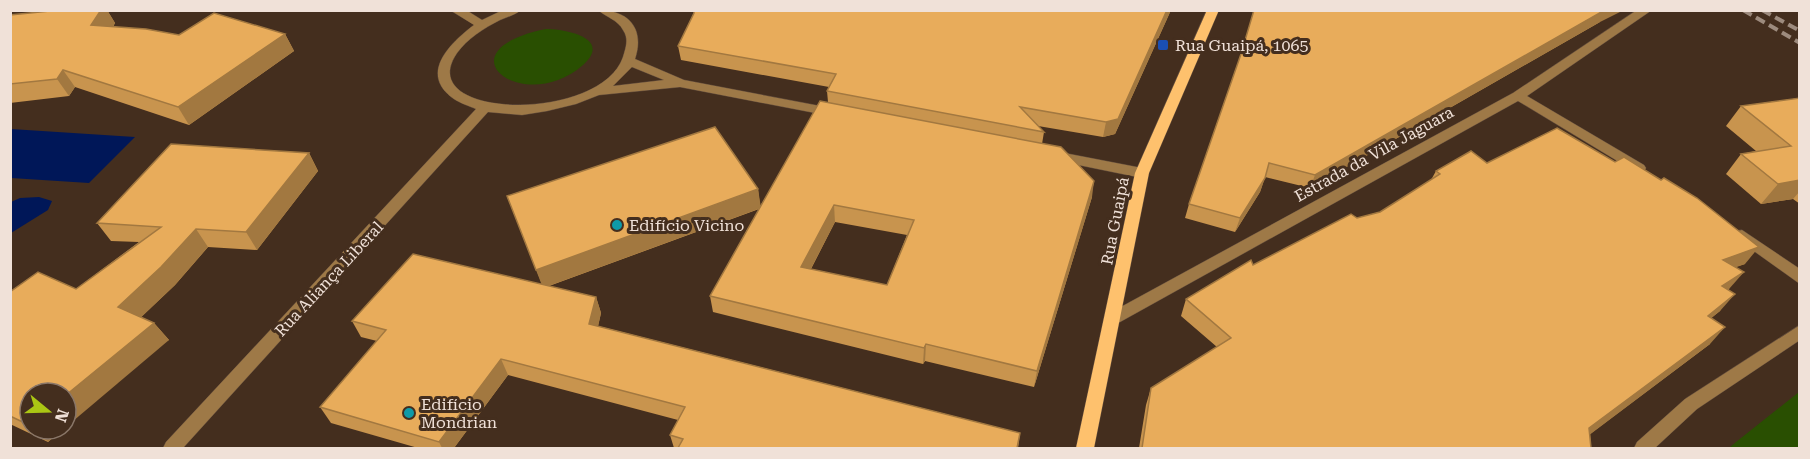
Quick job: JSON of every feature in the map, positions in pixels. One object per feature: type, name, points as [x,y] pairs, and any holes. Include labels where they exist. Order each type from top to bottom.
[{"type":"main road","name":"Rua Guaipá","points":[[1085,448],[1114,318],[1142,173],[1213,10]]},
{"type":"street","points":[[456,10],[481,24]]},
{"type":"street","points":[[514,10],[481,24],[461,38],[448,54],[444,71],[448,87],[462,99],[484,108],[511,111],[541,109],[570,102],[596,91],[616,77],[629,61],[633,39],[628,26],[616,15],[604,10]]},
{"type":"street","name":"Estrada da Vila Jaguara","points":[[1114,318],[1518,96],[1646,10]]},
{"type":"street","points":[[629,61],[681,83],[846,115]]},
{"type":"street","points":[[596,91],[681,83]]},
{"type":"street","points":[[1518,96],[1650,175]]},
{"type":"street","name":"Rua Aliança Liberal","points":[[172,448],[484,108]]},
{"type":"street","points":[[1034,152],[1142,173]]},
{"type":"street","points":[[1729,225],[1800,278]]},
{"type":"street","points":[[1643,448],[1691,404],[1800,331]]},
{"type":"green space","points":[[546,29],[574,33],[583,37],[593,48],[591,56],[583,65],[560,79],[537,84],[517,82],[502,75],[494,64],[497,51],[514,39]]},
{"type":"green space","points":[[1799,392],[1799,448],[1729,448],[1736,442]]},
{"type":"shaded area","points":[[10,129],[135,137],[89,183],[11,178]]},
{"type":"shaded area","points":[[39,197],[52,201],[48,210],[11,233],[11,202],[20,198]]},
{"type":"building","points":[[60,10],[101,10],[91,25],[146,29],[179,35],[214,13],[285,34],[178,107],[63,70],[57,79],[10,84],[10,15]]},
{"type":"building","points":[[694,10],[1167,10],[1118,119],[1106,122],[1020,107],[1044,132],[827,91],[836,74],[678,46]]},
{"type":"building","points":[[1254,10],[1605,10],[1315,175],[1269,163],[1265,178],[1240,218],[1189,204]]},
{"type":"building","points":[[1800,98],[1800,180],[1778,184],[1741,154],[1791,146],[1741,106]]},
{"type":"building","points":[[820,101],[1061,147],[1094,181],[1037,371],[926,344],[924,348],[710,296]],"holes":[[[834,205],[914,220],[887,285],[801,267]]]},
{"type":"building","name":"Edifício Vicino","points":[[715,127],[758,189],[536,270],[507,196]]},
{"type":"building","points":[[1557,128],[1615,162],[1624,157],[1661,180],[1664,178],[1697,198],[1759,247],[1723,260],[1744,272],[1722,286],[1735,294],[1708,316],[1725,327],[1589,428],[1591,448],[1142,448],[1151,388],[1231,338],[1186,299],[1251,260],[1253,265],[1351,214],[1357,218],[1380,212],[1440,174],[1436,171],[1471,151],[1487,163]]},
{"type":"building","points":[[171,144],[309,153],[246,232],[196,229],[161,267],[118,307],[154,323],[78,385],[78,381],[18,381],[18,420],[10,416],[10,292],[38,272],[76,289],[161,227],[97,223]]},
{"type":"building","points":[[413,254],[596,297],[589,324],[1020,433],[1017,448],[678,448],[683,439],[670,435],[685,407],[501,359],[439,442],[320,407],[386,330],[352,321]]},
{"type":"railway","points":[[1743,10],[1800,43]]},
{"type":"railway","points":[[1762,10],[1800,31]]},
{"type":"place","name":"Rua Guaipá, 1065","points":[[1163,45]]},
{"type":"place","name":"Edifício Vicino","points":[[617,225]]},
{"type":"place","name":"Edifício Mondrian","points":[[409,413]]}]
